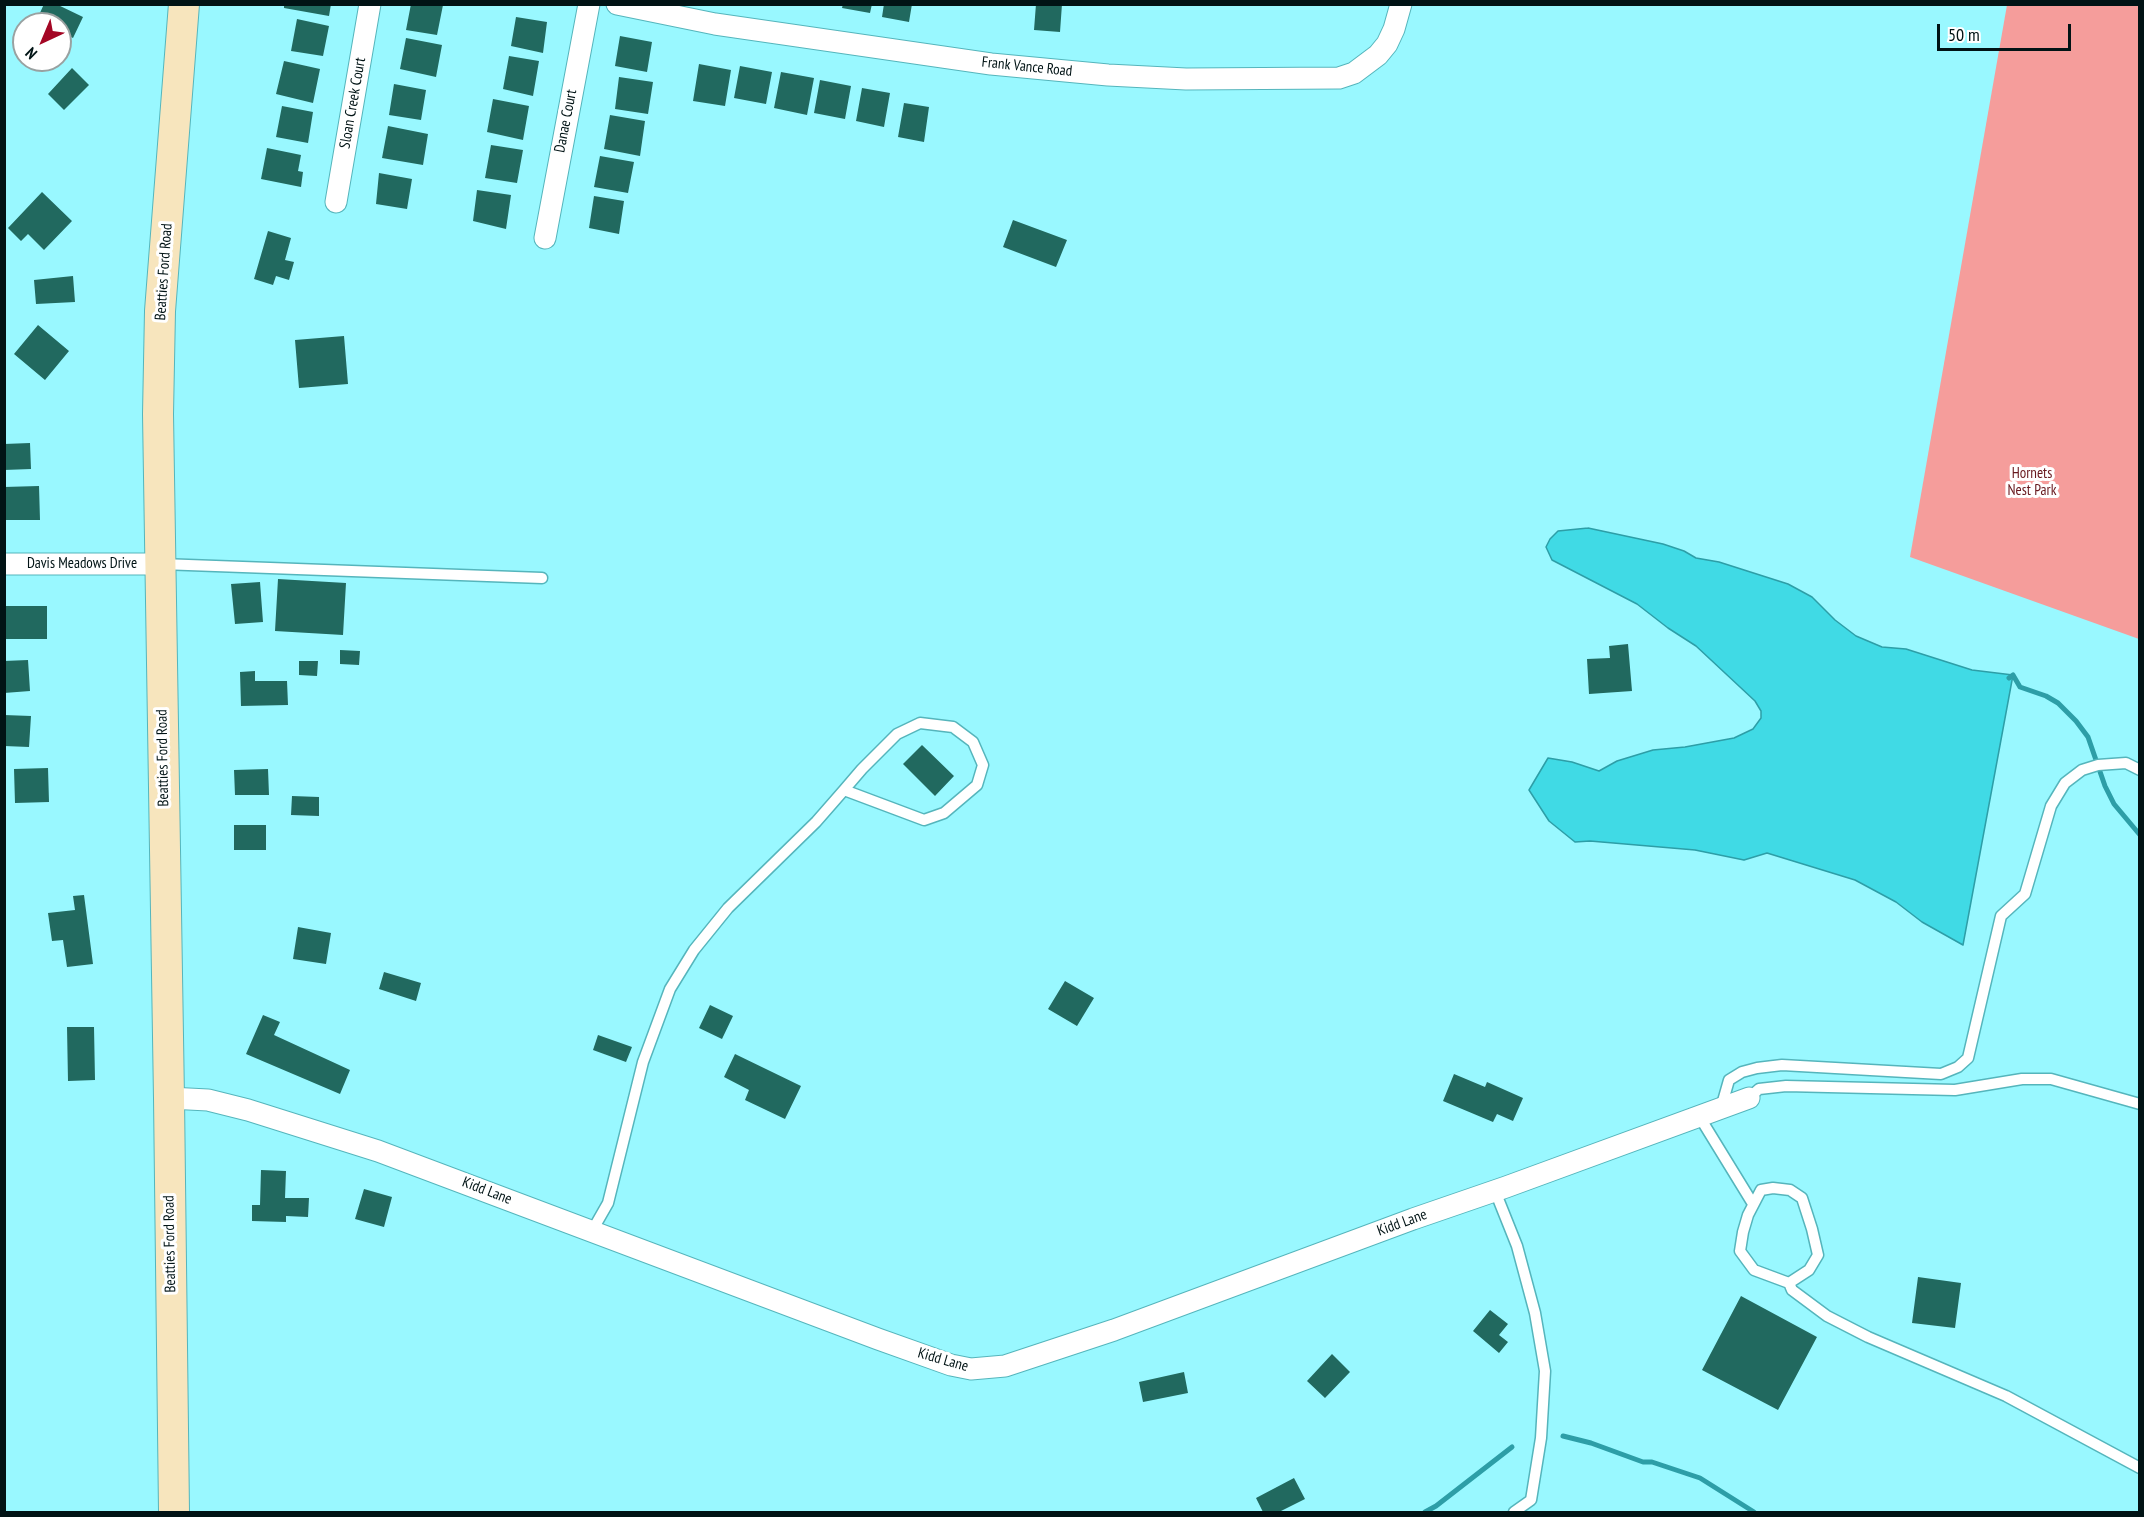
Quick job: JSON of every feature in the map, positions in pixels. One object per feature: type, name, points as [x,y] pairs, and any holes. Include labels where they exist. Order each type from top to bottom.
[{"type":"main road","name":"Beatties Ford Road","points":[[174,1512],[170,1098],[158,414],[160,311],[184,4]]},
{"type":"street","name":"Sloan Creek Court","points":[[336,202],[370,4]]},
{"type":"street","name":"Danae Court","points":[[545,238],[589,4]]},
{"type":"street","name":"Frank Vance Road","points":[[617,4],[716,14],[991,64],[1108,75],[1186,79],[1339,78],[1362,69],[1378,55],[1394,29],[1401,4]]},
{"type":"street","name":"Davis Meadows Drive","points":[[4,564],[159,564]]},
{"type":"street","name":"Kidd Lane","points":[[170,1098],[208,1100],[238,1107],[378,1150],[951,1365],[971,1369],[988,1369],[1031,1358],[1114,1330],[1749,1098]]},
{"type":"lane","points":[[159,564],[542,578]]},
{"type":"lane","points":[[592,1231],[608,1203],[644,1062],[670,989],[694,950],[728,908],[816,822],[844,790],[897,734],[920,723],[952,728],[973,742],[983,765],[977,785],[944,813],[924,820],[844,790]]},
{"type":"lane","points":[[1721,1108],[1729,1080],[1742,1072],[1757,1068],[1782,1065],[1941,1074],[1958,1067],[1968,1058],[2001,916],[2017,904],[2025,894],[2051,806],[2065,783],[2082,770],[2097,765],[2126,763],[2139,770]]},
{"type":"lane","points":[[1749,1098],[1759,1089],[1786,1086],[1955,1090],[2022,1079],[2051,1079],[2139,1104]]},
{"type":"lane","points":[[1699,1116],[1753,1204]]},
{"type":"lane","points":[[1789,1283],[1809,1270],[1818,1255],[1802,1197],[1791,1190],[1773,1188],[1761,1190],[1753,1204],[1743,1232],[1740,1251],[1754,1270],[1789,1283],[1792,1290],[1827,1316],[1868,1337],[2007,1396],[2139,1468]]},
{"type":"lane","points":[[1495,1191],[1520,1257],[1535,1313],[1545,1371],[1541,1438],[1531,1500],[1514,1512]]},
{"type":"green space","name":"Hornets Nest Park","points":[[2007,5],[2139,5],[2139,639],[1910,557]]},
{"type":"water","points":[[1588,528],[1663,544],[1696,558],[1719,562],[1788,584],[1812,597],[1835,620],[1856,636],[1882,647],[1906,649],[1972,670],[2013,675],[1963,945],[1922,922],[1896,902],[1855,880],[1767,853],[1744,860],[1695,850],[1590,841],[1575,842],[1549,821],[1529,790],[1548,758],[1572,762],[1599,771],[1617,761],[1653,750],[1734,738],[1753,729],[1761,718],[1761,711],[1755,701],[1696,646],[1637,604],[1552,560],[1546,547],[1558,531]]},
{"type":"building","points":[[44,4],[56,4],[83,17],[73,38],[72,12],[40,12]]},
{"type":"building","points":[[284,4],[331,4],[329,16],[284,8]]},
{"type":"building","points":[[411,4],[443,5],[437,35],[406,30]]},
{"type":"building","points":[[843,4],[872,4],[870,13],[842,8]]},
{"type":"building","points":[[884,4],[912,4],[909,22],[882,17]]},
{"type":"building","points":[[1036,4],[1062,4],[1060,32],[1034,30]]},
{"type":"building","points":[[516,17],[547,22],[543,53],[511,46]]},
{"type":"building","points":[[297,19],[329,26],[323,56],[291,51]]},
{"type":"building","points":[[620,36],[652,42],[647,72],[615,66]]},
{"type":"building","points":[[406,38],[442,45],[436,77],[400,69]]},
{"type":"building","points":[[509,56],[539,61],[533,96],[503,89]]},
{"type":"building","points":[[284,61],[320,69],[313,103],[276,94]]},
{"type":"building","points":[[699,64],[731,70],[725,106],[693,101]]},
{"type":"building","points":[[740,66],[772,72],[766,104],[734,98]]},
{"type":"building","points":[[72,68],[89,85],[64,110],[48,94],[68,72],[72,72]]},
{"type":"building","points":[[781,72],[814,78],[807,115],[774,108]]},
{"type":"building","points":[[619,77],[653,82],[648,114],[615,109]]},
{"type":"building","points":[[820,80],[851,86],[845,119],[814,113]]},
{"type":"building","points":[[394,84],[426,90],[421,120],[389,115]]},
{"type":"building","points":[[862,88],[890,93],[884,127],[856,121]]},
{"type":"building","points":[[493,99],[529,106],[523,140],[487,132]]},
{"type":"building","points":[[904,103],[929,107],[924,142],[898,137]]},
{"type":"building","points":[[282,106],[313,112],[308,143],[276,137]]},
{"type":"building","points":[[610,115],[645,121],[640,156],[604,149]]},
{"type":"building","points":[[388,126],[428,134],[423,165],[382,158]]},
{"type":"building","points":[[491,145],[523,150],[517,183],[485,178]]},
{"type":"building","points":[[267,148],[301,155],[298,171],[303,172],[301,187],[261,179]]},
{"type":"building","points":[[600,156],[634,162],[628,193],[594,187]]},
{"type":"building","points":[[379,173],[412,179],[407,209],[376,204]]},
{"type":"building","points":[[477,190],[511,195],[506,229],[473,221]]},
{"type":"building","points":[[42,192],[72,221],[44,250],[28,234],[21,241],[8,228]]},
{"type":"building","points":[[594,196],[624,201],[619,234],[589,228]]},
{"type":"building","points":[[1013,220],[1067,240],[1056,267],[1003,247]]},
{"type":"building","points":[[268,231],[291,238],[285,260],[294,262],[289,280],[276,276],[273,285],[254,279]]},
{"type":"building","points":[[73,276],[75,302],[36,304],[34,280]]},
{"type":"building","points":[[38,325],[69,351],[45,380],[14,354]]},
{"type":"building","points":[[344,336],[348,384],[299,388],[295,340]]},
{"type":"building","points":[[30,443],[31,469],[4,470],[4,444]]},
{"type":"building","points":[[39,486],[40,520],[4,520],[4,487]]},
{"type":"building","points":[[278,579],[346,583],[343,635],[275,631]]},
{"type":"building","points":[[260,582],[263,622],[235,624],[231,584]]},
{"type":"building","points":[[4,606],[47,606],[47,639],[4,639]]},
{"type":"building","points":[[1628,644],[1632,691],[1589,694],[1587,659],[1610,658],[1609,646]]},
{"type":"building","points":[[340,650],[360,651],[359,665],[340,664]]},
{"type":"building","points":[[28,660],[30,691],[4,693],[4,661]]},
{"type":"building","points":[[299,661],[318,661],[317,676],[299,675]]},
{"type":"building","points":[[255,671],[255,681],[287,681],[288,705],[241,706],[240,672]]},
{"type":"building","points":[[4,715],[31,716],[29,747],[4,746]]},
{"type":"building","points":[[922,745],[954,776],[935,796],[903,764]]},
{"type":"building","points":[[48,768],[49,802],[15,803],[14,769]]},
{"type":"building","points":[[268,769],[269,795],[235,795],[234,770]]},
{"type":"building","points":[[292,796],[319,797],[319,816],[291,815]]},
{"type":"building","points":[[234,825],[266,825],[266,850],[234,850]]},
{"type":"building","points":[[84,895],[93,964],[67,967],[63,940],[52,941],[48,913],[75,910],[73,896]]},
{"type":"building","points":[[298,927],[331,933],[326,964],[293,959]]},
{"type":"building","points":[[384,972],[421,983],[416,1001],[379,989]]},
{"type":"building","points":[[1065,981],[1094,998],[1077,1026],[1048,1009]]},
{"type":"building","points":[[710,1005],[733,1016],[722,1039],[699,1028]]},
{"type":"building","points":[[263,1015],[280,1022],[274,1035],[350,1070],[340,1094],[246,1054]]},
{"type":"building","points":[[67,1027],[94,1027],[95,1080],[68,1081]]},
{"type":"building","points":[[598,1035],[632,1047],[626,1062],[593,1050]]},
{"type":"building","points":[[735,1054],[801,1086],[785,1119],[745,1100],[749,1090],[724,1077]]},
{"type":"building","points":[[1454,1074],[1485,1087],[1487,1082],[1523,1098],[1513,1121],[1497,1114],[1493,1122],[1443,1101]]},
{"type":"building","points":[[261,1170],[286,1171],[285,1198],[309,1198],[308,1217],[286,1216],[286,1222],[252,1221],[252,1205],[260,1205]]},
{"type":"building","points":[[364,1189],[392,1197],[384,1227],[355,1219]]},
{"type":"building","points":[[1918,1277],[1961,1283],[1955,1328],[1912,1323]]},
{"type":"building","points":[[1741,1296],[1817,1337],[1778,1410],[1702,1370]]},
{"type":"building","points":[[1490,1310],[1508,1324],[1499,1335],[1508,1342],[1499,1353],[1473,1331]]},
{"type":"building","points":[[1332,1354],[1350,1372],[1325,1398],[1307,1381]]},
{"type":"building","points":[[1184,1372],[1188,1393],[1143,1402],[1139,1382]]},
{"type":"building","points":[[1294,1478],[1305,1499],[1279,1512],[1263,1512],[1256,1498]]},
{"type":"waterway","points":[[2009,678],[2013,675],[2020,687],[2058,703],[2076,721],[2088,737],[2105,786],[2114,804],[2140,835]]},
{"type":"waterway","points":[[1563,1436],[1700,1478],[1754,1512]]},
{"type":"waterway","points":[[1425,1512],[1512,1447]]}]
